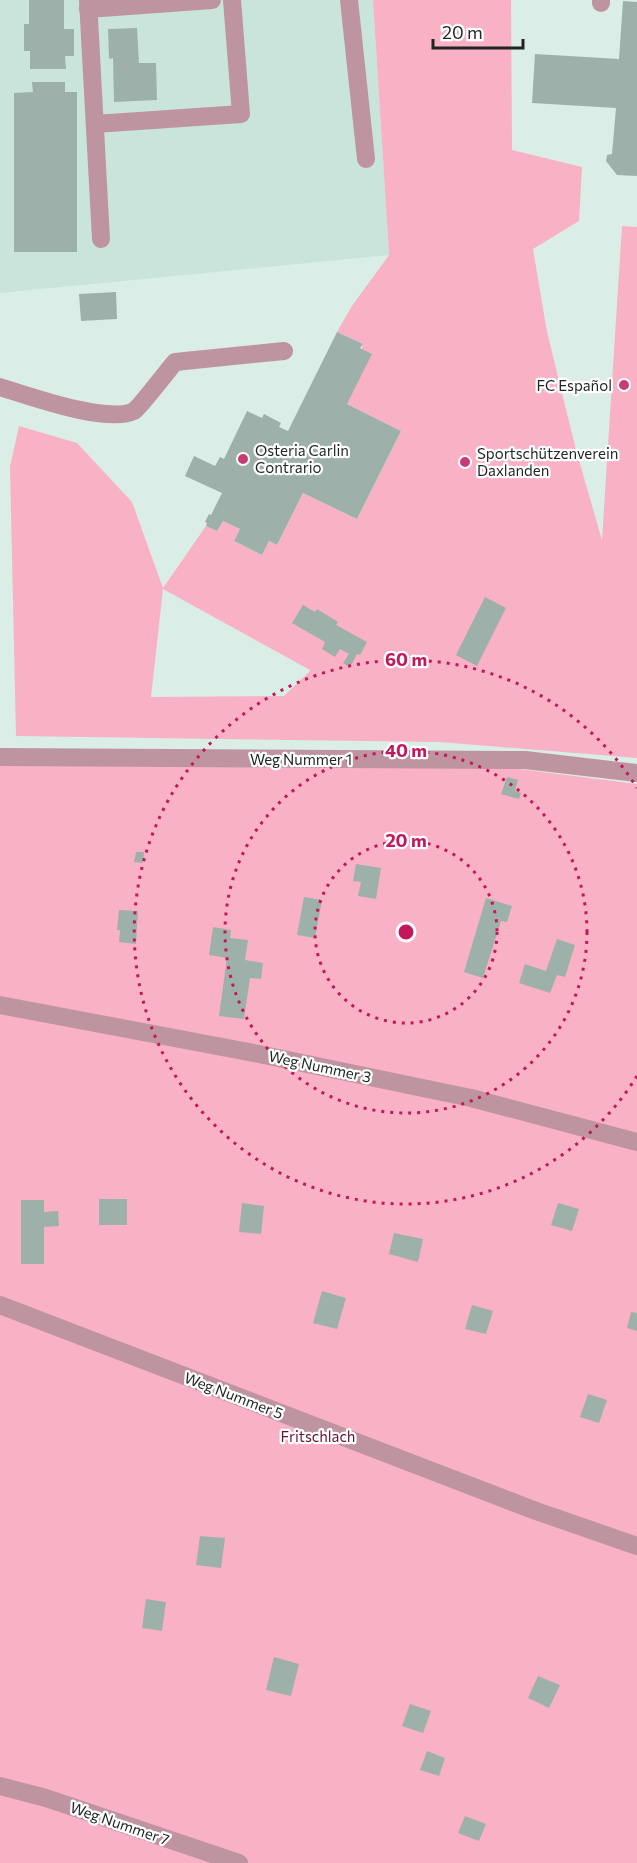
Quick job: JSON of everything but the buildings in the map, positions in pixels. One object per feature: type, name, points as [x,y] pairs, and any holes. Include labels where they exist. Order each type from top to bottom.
[{"type":"lane","points":[[101,239],[88,5],[212,0]]},
{"type":"lane","points":[[95,124],[241,114],[232,0]]},
{"type":"lane","points":[[349,0],[366,159]]},
{"type":"lane","points":[[0,387],[42,400],[110,416],[135,411],[175,362],[284,351]]},
{"type":"lane","name":"Weg Nummer 1","points":[[0,758],[525,760],[637,772]]},
{"type":"lane","name":"Weg Nummer 3","points":[[0,1005],[460,1095],[637,1142]]},
{"type":"lane","name":"Weg Nummer 5","points":[[0,1305],[536,1511],[637,1546]]},
{"type":"lane","name":"Weg Nummer 7","points":[[0,1786],[46,1798],[239,1863]]},
{"type":"shaded area","points":[[0,0],[373,0],[389,255],[0,293]]},
{"type":"green space","points":[[373,0],[511,0],[512,150],[582,167],[579,221],[533,249],[547,332],[576,450],[602,540],[622,226],[637,227],[637,758],[439,742],[16,736],[10,467],[19,426],[77,443],[132,502],[163,588],[206,526],[217,531],[223,521],[240,529],[234,541],[262,555],[269,541],[277,545],[303,493],[357,519],[401,431],[347,404],[363,344],[337,332],[352,306],[389,255]],"holes":[[[163,589],[310,670],[284,696],[151,697]]]},
{"type":"green space","name":"Fritschlach","points":[[0,765],[511,768],[637,784],[637,1863],[0,1863]]},
{"type":"place","name":"FC Español","points":[[624,385]]},
{"type":"place","name":"Osteria Carlin Contrario","points":[[243,459]]},
{"type":"place","name":"Sportschützenverein Daxlanden","points":[[465,462]]}]
